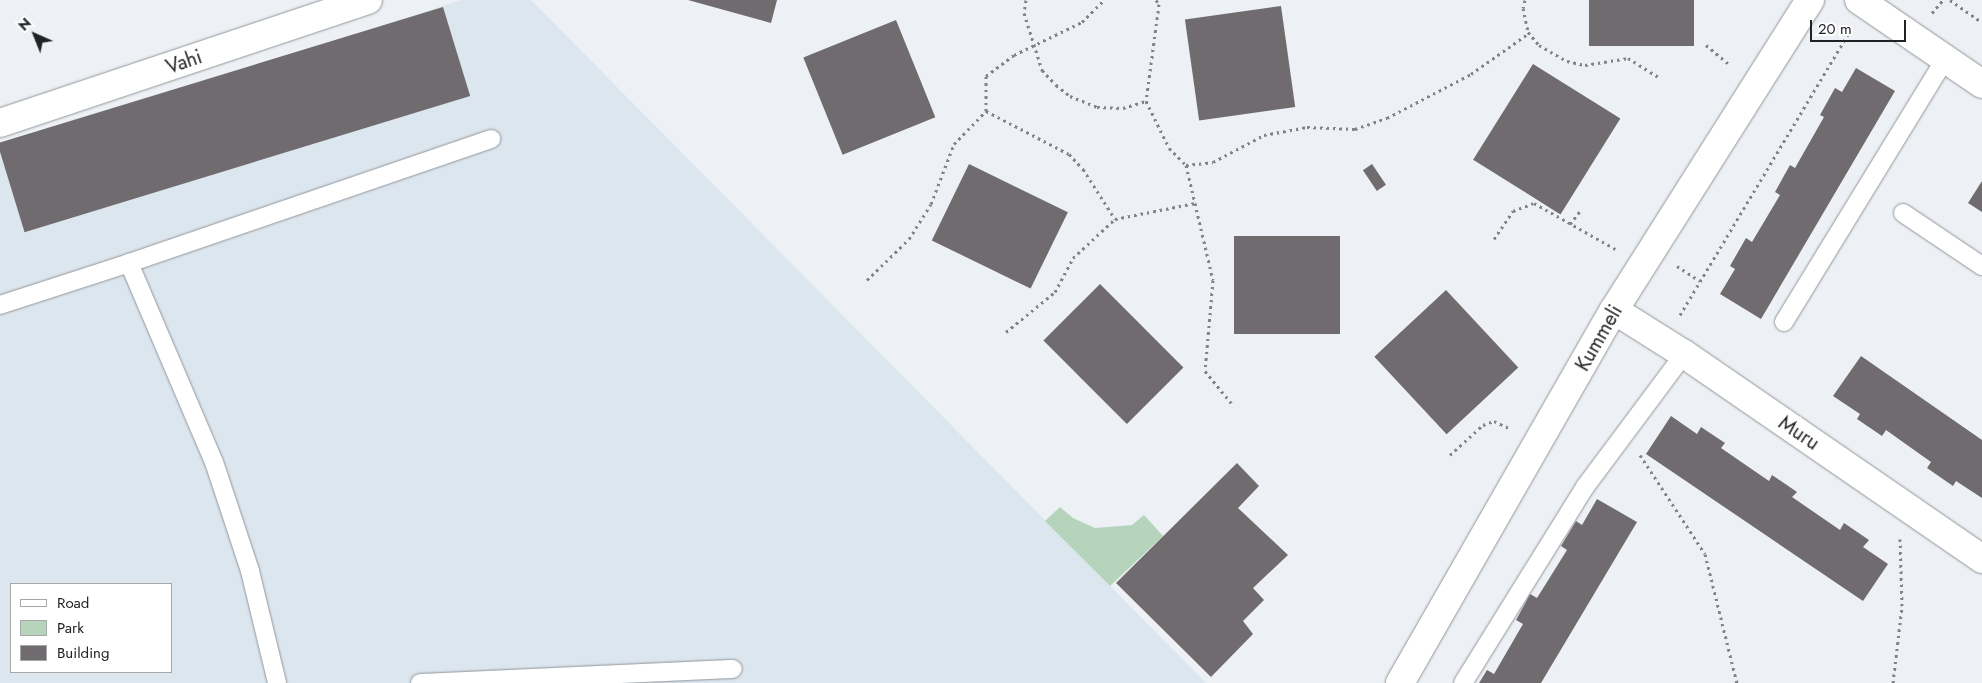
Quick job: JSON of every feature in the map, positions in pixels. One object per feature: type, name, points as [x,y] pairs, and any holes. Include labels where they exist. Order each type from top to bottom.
[{"type":"street","name":"Vahi","points":[[0,123],[368,0]]},
{"type":"street","name":"Kummeli","points":[[1400,683],[1614,310],[1810,0]]},
{"type":"street","points":[[1857,11],[1946,59],[1982,84]]},
{"type":"street","name":"Muru","points":[[1614,310],[1674,348],[1982,559]]},
{"type":"lane","points":[[1784,322],[1946,59]]},
{"type":"lane","points":[[0,305],[129,264],[490,139]]},
{"type":"lane","points":[[1903,213],[1982,266]]},
{"type":"lane","points":[[129,264],[214,462],[250,572],[277,683]]},
{"type":"lane","points":[[1463,683],[1584,487],[1638,415],[1674,348]]},
{"type":"lane","points":[[420,683],[732,669]]},
{"type":"path","points":[[1026,0],[1024,13],[1042,70],[1070,96],[1097,107],[1123,108],[1146,101]]},
{"type":"path","points":[[867,280],[909,239],[931,204],[954,144],[986,111],[984,83],[986,76],[1034,44],[1082,22],[1104,0]]},
{"type":"path","points":[[1156,0],[1159,4],[1146,101],[1169,148],[1186,165],[1213,280],[1206,371],[1232,404]]},
{"type":"path","points":[[1525,0],[1523,8],[1529,33],[1540,45],[1567,61],[1585,65],[1628,58],[1660,78]]},
{"type":"path","points":[[1950,0],[1982,22]]},
{"type":"path","points":[[1674,348],[1700,281],[1857,11]]},
{"type":"path","points":[[1186,165],[1213,162],[1264,135],[1307,127],[1355,129],[1387,118],[1471,74],[1529,33]]},
{"type":"path","points":[[1706,45],[1730,65]]},
{"type":"path","points":[[986,111],[1069,154],[1082,169],[1115,219]]},
{"type":"path","points":[[1006,332],[1055,292],[1073,258],[1115,219],[1195,203]]},
{"type":"path","points":[[1494,239],[1513,211],[1534,203],[1619,251]]},
{"type":"path","points":[[1570,224],[1580,211]]},
{"type":"path","points":[[1672,263],[1700,281]]},
{"type":"path","points":[[1638,415],[1640,456],[1705,554],[1737,683]]},
{"type":"path","points":[[1450,455],[1483,425],[1494,421],[1512,429]]},
{"type":"path","points":[[1893,683],[1902,606],[1899,502]]},
{"type":"shaded area","points":[[461,0],[531,0],[1206,683],[0,683],[0,150]]},
{"type":"green space","points":[[1060,507],[1073,518],[1095,528],[1132,525],[1144,515],[1163,536],[1110,586],[1045,521]]},
{"type":"building","points":[[688,0],[777,0],[771,23]]},
{"type":"building","points":[[1589,0],[1694,0],[1694,46],[1589,46]]},
{"type":"building","points":[[1281,6],[1295,107],[1199,121],[1185,19]]},
{"type":"building","points":[[443,7],[470,96],[25,232],[0,152],[0,142]]},
{"type":"building","points":[[896,20],[935,117],[843,155],[803,57]]},
{"type":"building","points":[[1533,64],[1620,119],[1560,214],[1473,160]]},
{"type":"building","points":[[1856,68],[1895,91],[1761,319],[1720,294],[1735,269],[1730,266],[1746,238],[1752,242],[1780,195],[1775,192],[1790,165],[1795,168],[1824,117],[1820,115],[1835,88],[1842,92]]},
{"type":"building","points":[[969,164],[1068,212],[1031,289],[932,240]]},
{"type":"building","points":[[1372,164],[1386,185],[1377,191],[1363,170]]},
{"type":"building","points":[[1982,181],[1982,212],[1968,203]]},
{"type":"building","points":[[1234,236],[1340,236],[1340,334],[1234,334]]},
{"type":"building","points":[[1100,284],[1183,367],[1127,424],[1043,341]]},
{"type":"building","points":[[1446,290],[1518,368],[1447,434],[1374,357]]},
{"type":"building","points":[[1861,356],[1982,440],[1982,498],[1956,481],[1953,486],[1927,468],[1931,462],[1886,430],[1882,436],[1857,419],[1860,414],[1833,396]]},
{"type":"building","points":[[1671,416],[1697,434],[1701,427],[1725,443],[1721,448],[1769,481],[1772,475],[1797,492],[1792,497],[1840,530],[1844,523],[1869,540],[1863,547],[1888,564],[1863,601],[1646,454]]},
{"type":"building","points":[[1237,463],[1259,486],[1238,508],[1288,555],[1253,588],[1264,600],[1243,621],[1253,634],[1211,677],[1116,583]]},
{"type":"building","points":[[1597,499],[1637,522],[1541,683],[1479,683],[1487,670],[1494,674],[1523,624],[1516,620],[1530,594],[1537,598],[1567,550],[1561,546],[1576,521],[1582,525]]}]
